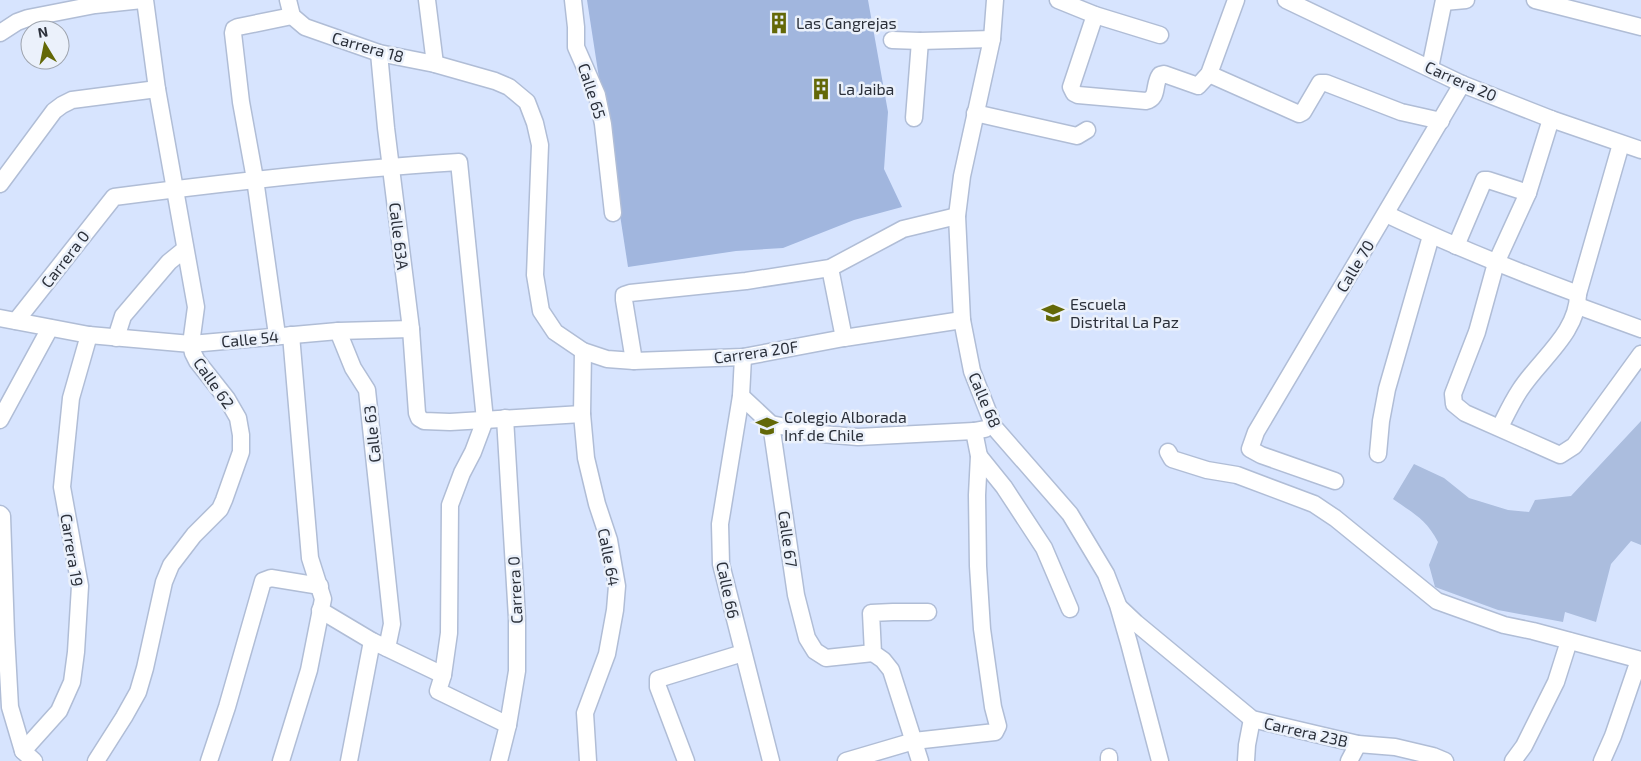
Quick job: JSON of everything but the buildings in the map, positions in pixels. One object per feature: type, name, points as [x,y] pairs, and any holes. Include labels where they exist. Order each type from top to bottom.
[{"type":"street","points":[[0,33],[17,22],[28,18],[95,5],[143,0]]},
{"type":"street","name":"Calle 62","points":[[96,761],[138,692],[164,582],[171,565],[194,535],[220,509],[241,452],[238,418],[227,399],[197,361],[191,344],[196,307],[174,189],[143,0]]},
{"type":"street","points":[[281,761],[309,670],[323,599],[310,558],[284,335],[241,102],[233,33],[234,29],[238,27],[292,16],[288,0]]},
{"type":"street","points":[[427,0],[435,64]]},
{"type":"street","name":"Calle 65","points":[[573,0],[576,47],[597,95],[603,124],[613,213]]},
{"type":"street","name":"Calle 68","points":[[995,0],[992,39],[962,176],[957,216],[962,320],[972,372],[994,427],[1070,514],[1106,574],[1118,605],[1160,761]]},
{"type":"street","points":[[1058,0],[1095,15],[1160,35]]},
{"type":"street","points":[[1095,15],[1071,87],[1074,93],[1078,95],[1146,101],[1154,96],[1157,79],[1164,74],[1198,86],[1208,74],[1236,0]]},
{"type":"street","name":"Carrera 20","points":[[1286,0],[1462,84],[1551,119],[1641,150]]},
{"type":"street","points":[[1430,68],[1444,1],[1466,0]]},
{"type":"street","points":[[1535,0],[1641,27]]},
{"type":"street","name":"Carrera 18","points":[[292,16],[305,27],[380,53],[435,64],[495,81],[509,87],[527,102],[535,123],[540,145],[535,275],[541,311],[555,332]]},
{"type":"street","points":[[892,40],[992,39]]},
{"type":"street","points":[[914,118],[920,41]]},
{"type":"street","name":"Calle 63A","points":[[380,53],[390,166],[411,329],[417,413],[419,418],[424,421],[485,420]]},
{"type":"street","points":[[1208,74],[1299,114],[1303,112],[1320,83],[1326,83],[1401,112],[1441,122]]},
{"type":"street","name":"Calle 70","points":[[1335,481],[1261,455],[1250,449],[1256,432],[1462,84]]},
{"type":"street","points":[[0,184],[49,117],[62,105],[72,100],[157,89]]},
{"type":"street","points":[[975,113],[1077,136],[1087,130]]},
{"type":"street","points":[[1551,119],[1528,193],[1496,264],[1477,332],[1453,394],[1454,404],[1465,413],[1560,455],[1574,446],[1641,354]]},
{"type":"street","points":[[1500,427],[1520,390],[1563,336],[1578,300],[1621,144]]},
{"type":"street","points":[[174,189],[390,166],[459,162],[485,420],[450,505],[449,633],[443,675],[438,691],[508,725]]},
{"type":"street","points":[[1456,246],[1484,180],[1528,193]]},
{"type":"street","name":"Carrera 0","points":[[16,321],[114,197],[174,189]]},
{"type":"street","points":[[1386,214],[1431,236],[1641,329]]},
{"type":"street","points":[[634,361],[624,300],[624,295],[630,292],[746,281],[830,268],[903,229],[957,216]]},
{"type":"street","points":[[1378,454],[1381,421],[1388,389],[1431,236]]},
{"type":"street","points":[[116,338],[123,316],[168,262],[185,249]]},
{"type":"street","points":[[830,268],[844,338]]},
{"type":"street","name":"Calle 54","points":[[0,318],[88,335],[191,344],[338,331],[411,329]]},
{"type":"street","name":"Carrera 20F","points":[[555,332],[583,351],[607,359],[634,361],[743,357],[844,338],[962,320]]},
{"type":"street","points":[[0,420],[50,328]]},
{"type":"street","name":"Calle 63","points":[[338,331],[353,368],[368,390],[392,624],[387,648]]},
{"type":"street","name":"Carrera 19","points":[[29,756],[59,711],[72,682],[80,586],[62,487],[71,398],[88,335]]},
{"type":"street","name":"Calle 64","points":[[583,351],[582,414],[586,458],[597,504],[609,540],[617,586],[607,654],[585,713],[588,761]]},
{"type":"street","name":"Calle 66","points":[[743,357],[741,396],[720,524],[721,564],[771,761]]},
{"type":"street","points":[[741,396],[771,424],[821,434],[858,437],[974,431],[994,427]]},
{"type":"street","points":[[485,420],[582,414]]},
{"type":"street","name":"Carrera 0","points":[[499,761],[508,725],[517,671],[517,618],[505,418]]},
{"type":"street","name":"Calle 67","points":[[771,424],[796,595],[807,638],[815,651],[826,658],[873,653]]},
{"type":"street","points":[[846,761],[914,741],[995,732],[998,726],[993,707],[982,629],[978,566],[977,496],[979,456],[974,431]]},
{"type":"street","points":[[1168,452],[1172,459],[1206,470],[1237,475],[1314,504],[1335,518],[1437,601],[1504,625],[1640,660],[1602,761]]},
{"type":"street","points":[[979,456],[1004,487],[1044,548],[1070,609]]},
{"type":"street","points":[[1,515],[10,706],[29,756]]},
{"type":"street","points":[[209,761],[227,707],[263,581],[271,578],[320,586]]},
{"type":"street","name":"Carrera 23B","points":[[1118,605],[1136,623],[1252,719],[1358,744],[1395,747],[1433,756],[1445,761]]},
{"type":"street","points":[[320,610],[372,641],[443,675]]},
{"type":"street","points":[[920,761],[891,670],[883,660],[873,653],[871,613],[928,612]]},
{"type":"street","points":[[349,761],[372,641]]},
{"type":"street","points":[[1514,761],[1524,746],[1556,682],[1569,641]]},
{"type":"street","points":[[686,761],[658,687],[658,679],[743,653]]},
{"type":"street","points":[[1246,761],[1252,719]]},
{"type":"street","points":[[1349,761],[1358,744]]},
{"type":"shaded area","points":[[587,0],[868,0],[888,112],[884,169],[902,207],[854,220],[783,248],[736,251],[628,267]]},
{"type":"shaded area","points":[[1641,421],[1641,545],[1631,541],[1611,564],[1596,622],[1565,612],[1563,622],[1498,610],[1435,587],[1429,565],[1438,542],[1424,522],[1393,499],[1414,464],[1444,478],[1469,498],[1508,510],[1529,512],[1535,500],[1571,496]]},
{"type":"place","name":"Las Cangrejas","points":[[779,23]]},
{"type":"place","name":"La Jaiba","points":[[821,89]]},
{"type":"place","name":"Escuela Distrital La Paz","points":[[1053,313]]},
{"type":"place","name":"Colegio Alborada Inf de Chile","points":[[767,426]]}]
